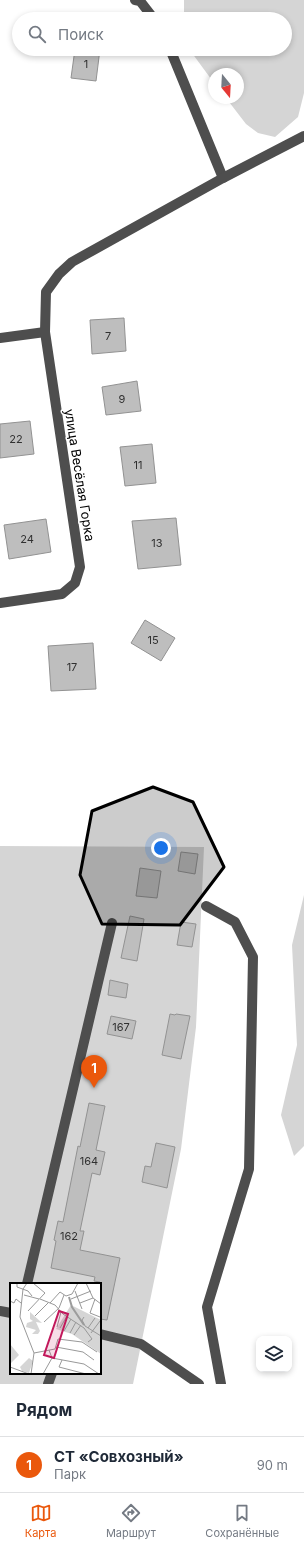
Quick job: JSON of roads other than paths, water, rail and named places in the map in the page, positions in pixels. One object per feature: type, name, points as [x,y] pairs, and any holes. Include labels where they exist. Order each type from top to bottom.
[{"type":"street","points":[[135,0],[140,1],[149,12]]},
{"type":"street","points":[[173,56],[224,178],[304,136]]},
{"type":"street","name":"улица Весёлая Горка","points":[[0,603],[62,594],[75,583],[80,567],[45,332],[46,292],[59,274],[72,262],[224,178]]},
{"type":"street","points":[[0,338],[45,332]]},
{"type":"street","points":[[206,906],[235,922],[253,957],[249,1170],[207,1307],[221,1384]]},
{"type":"street","points":[[27,1283],[112,923]]},
{"type":"street","points":[[0,1311],[10,1313]]},
{"type":"street","points":[[101,1334],[141,1344],[199,1384]]},
{"type":"street","points":[[48,1384],[52,1374]]},
{"type":"place","name":"СТ «Совхозный»","points":[[94,1088]]}]
